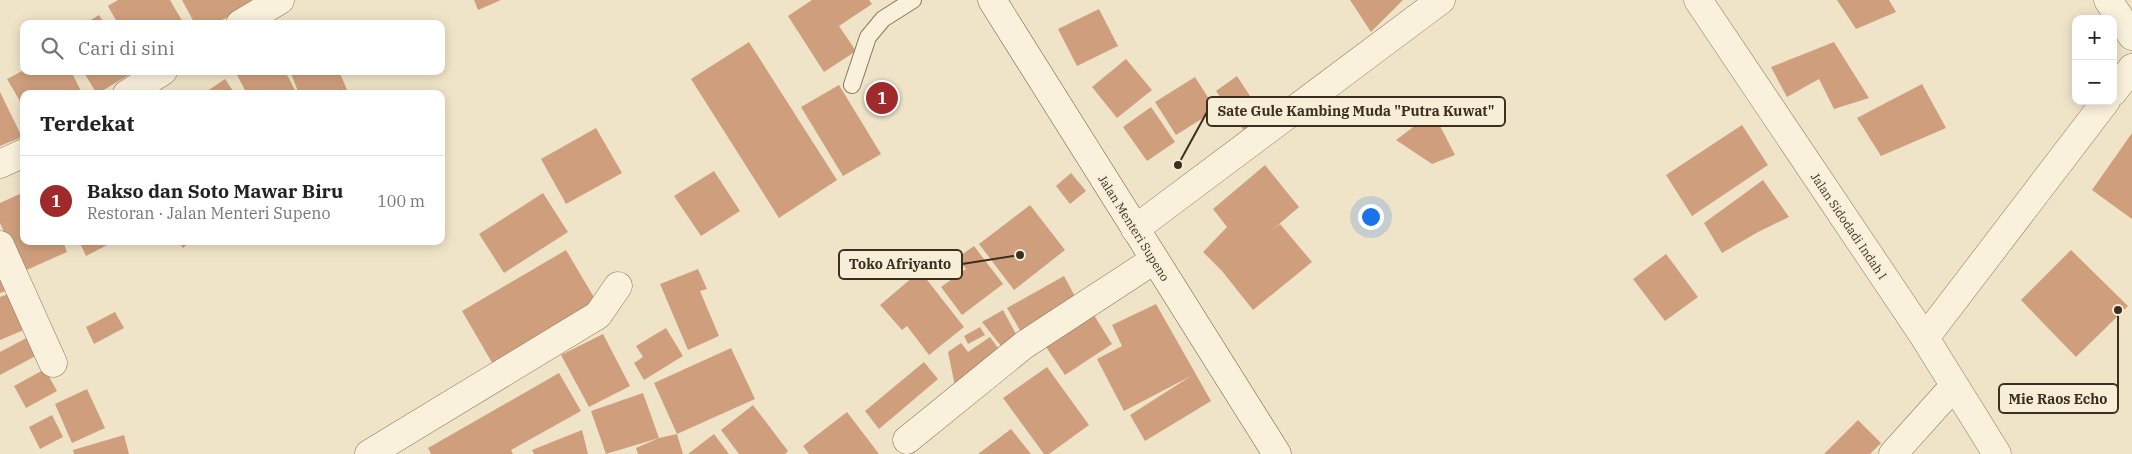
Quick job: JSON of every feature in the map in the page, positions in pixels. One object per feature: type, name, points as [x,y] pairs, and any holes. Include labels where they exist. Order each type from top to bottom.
[{"type":"street","points":[[247,20],[280,0]]},
{"type":"street","name":"Jalan Menteri Supeno","points":[[992,0],[1277,454]]},
{"type":"street","points":[[1135,229],[1441,0]]},
{"type":"street","name":"Jalan Sidodadi Indah I","points":[[1698,0],[1925,338],[1994,453]]},
{"type":"street","points":[[2108,0],[2132,36]]},
{"type":"street","points":[[2117,87],[2132,68]]},
{"type":"street","points":[[133,90],[157,75]]},
{"type":"street","points":[[1925,338],[2103,105]]},
{"type":"street","points":[[0,164],[20,155]]},
{"type":"street","points":[[0,245],[53,363]]},
{"type":"street","points":[[907,440],[1024,346],[1154,260]]},
{"type":"street","points":[[369,454],[598,315],[618,286]]},
{"type":"street","points":[[1893,454],[1954,386]]},
{"type":"lane","points":[[852,84],[868,37],[883,19],[913,0]]},
{"type":"building","points":[[118,0],[170,0],[182,20],[116,20],[108,6]]},
{"type":"building","points":[[182,0],[258,0],[222,20],[193,20]]},
{"type":"building","points":[[474,0],[501,0],[478,10]]},
{"type":"building","points":[[812,0],[869,0],[872,4],[839,26],[856,51],[824,72],[788,16]]},
{"type":"building","points":[[1350,0],[1403,0],[1371,32]]},
{"type":"building","points":[[1837,0],[1889,0],[1896,12],[1856,29]]},
{"type":"building","points":[[1099,9],[1118,46],[1077,66],[1058,29]]},
{"type":"building","points":[[99,15],[102,20],[91,20]]},
{"type":"building","points":[[749,42],[837,180],[779,218],[691,79]]},
{"type":"building","points":[[1834,42],[1869,98],[1834,109],[1819,79],[1787,97],[1771,67]]},
{"type":"building","points":[[1126,59],[1152,90],[1117,118],[1092,87]]},
{"type":"building","points":[[20,72],[20,75],[73,75],[80,90],[20,90],[20,101],[7,79]]},
{"type":"building","points":[[85,75],[128,75],[104,90],[95,90]]},
{"type":"building","points":[[237,75],[287,75],[295,90],[245,90]]},
{"type":"building","points":[[292,75],[341,75],[347,90],[297,90]]},
{"type":"building","points":[[1237,76],[1267,122],[1247,135],[1216,91]]},
{"type":"building","points":[[1195,77],[1216,110],[1176,135],[1155,102]]},
{"type":"building","points":[[225,79],[232,90],[209,90]]},
{"type":"building","points":[[1922,84],[1946,128],[1881,156],[1857,118]]},
{"type":"building","points":[[839,85],[881,154],[843,176],[801,107]]},
{"type":"building","points":[[0,92],[20,133],[20,138],[0,146]]},
{"type":"building","points":[[1151,107],[1175,142],[1147,161],[1123,127]]},
{"type":"building","points":[[1433,112],[1455,155],[1432,164],[1396,140]]},
{"type":"building","points":[[1742,125],[1768,165],[1692,216],[1666,175]]},
{"type":"building","points":[[596,128],[622,173],[566,204],[541,159]]},
{"type":"building","points":[[2132,133],[2132,219],[2092,190]]},
{"type":"building","points":[[1265,165],[1299,207],[1271,231],[1280,224],[1312,262],[1253,310],[1222,271],[1203,252],[1227,227],[1213,209]]},
{"type":"building","points":[[714,171],[740,211],[701,236],[674,196]]},
{"type":"building","points":[[1071,173],[1086,191],[1070,204],[1056,186]]},
{"type":"building","points":[[1763,180],[1789,217],[1722,253],[1704,223]]},
{"type":"building","points":[[543,193],[568,232],[504,273],[479,234]]},
{"type":"building","points":[[20,194],[20,245],[64,245],[67,252],[22,272],[0,223],[0,203]]},
{"type":"building","points":[[1030,205],[1065,250],[1014,290],[979,244]]},
{"type":"building","points":[[81,245],[107,245],[86,256]]},
{"type":"building","points":[[974,246],[1003,284],[962,315],[941,287],[966,269],[957,258]]},
{"type":"building","points":[[566,250],[598,304],[494,366],[462,311]]},
{"type":"building","points":[[2071,250],[2128,306],[2076,357],[2021,300]]},
{"type":"building","points":[[1666,254],[1698,297],[1665,321],[1633,279]]},
{"type":"building","points":[[0,262],[10,289],[0,293]]},
{"type":"building","points":[[698,269],[707,289],[700,291],[719,336],[688,350],[660,284]]},
{"type":"building","points":[[920,271],[964,327],[929,355],[907,326],[902,330],[880,305]]},
{"type":"building","points":[[1064,276],[1077,300],[1021,332],[1007,308]]},
{"type":"building","points":[[11,293],[26,329],[0,340],[0,297]]},
{"type":"building","points":[[1156,304],[1211,401],[1145,441],[1130,415],[1191,376],[1124,411],[1097,359],[1122,346],[1112,325]]},
{"type":"building","points":[[1003,310],[1016,334],[1001,346],[982,322]]},
{"type":"building","points":[[115,312],[124,328],[94,344],[86,327]]},
{"type":"building","points":[[1092,312],[1112,344],[1065,375],[1044,344]]},
{"type":"building","points":[[980,327],[985,335],[968,344],[964,336]]},
{"type":"building","points":[[666,328],[683,356],[644,380],[634,363],[643,357],[636,346]]},
{"type":"building","points":[[34,334],[43,352],[0,375],[0,352]]},
{"type":"building","points":[[603,334],[630,386],[589,407],[561,355]]},
{"type":"building","points":[[990,337],[1001,352],[955,386],[948,352],[961,343],[968,352]]},
{"type":"building","points":[[731,348],[755,399],[677,434],[654,383]]},
{"type":"building","points":[[924,362],[938,379],[879,429],[865,411]]},
{"type":"building","points":[[1047,367],[1089,425],[1049,454],[1044,454],[1003,398]]},
{"type":"building","points":[[45,369],[57,391],[26,408],[14,386]]},
{"type":"building","points":[[559,373],[581,411],[511,450],[513,454],[431,454],[428,448]]},
{"type":"building","points":[[87,389],[105,428],[72,443],[55,404]]},
{"type":"building","points":[[643,393],[659,438],[606,454],[591,411]]},
{"type":"building","points":[[753,405],[788,451],[785,454],[739,454],[721,430]]},
{"type":"building","points":[[847,412],[879,454],[809,454],[803,446]]},
{"type":"building","points":[[52,415],[63,437],[40,449],[29,427]]},
{"type":"building","points":[[1858,420],[1881,443],[1870,454],[1824,454]]},
{"type":"building","points":[[1011,429],[1031,454],[978,454]]},
{"type":"building","points":[[582,430],[588,454],[534,454],[532,450]]},
{"type":"building","points":[[677,434],[683,454],[638,454],[636,448],[659,438]]},
{"type":"building","points":[[714,434],[729,454],[688,454]]},
{"type":"building","points":[[124,435],[129,454],[74,454],[73,450]]},
{"type":"place","name":"Bakso dan Soto Mawar Biru","points":[[882,98]]},
{"type":"place","name":"Sate Gule Kambing Muda \"Putra Kuwat\"","points":[[1178,165]]},
{"type":"place","name":"Toko Afriyanto","points":[[1020,255]]},
{"type":"place","name":"Mie Raos Echo","points":[[2118,310]]}]
